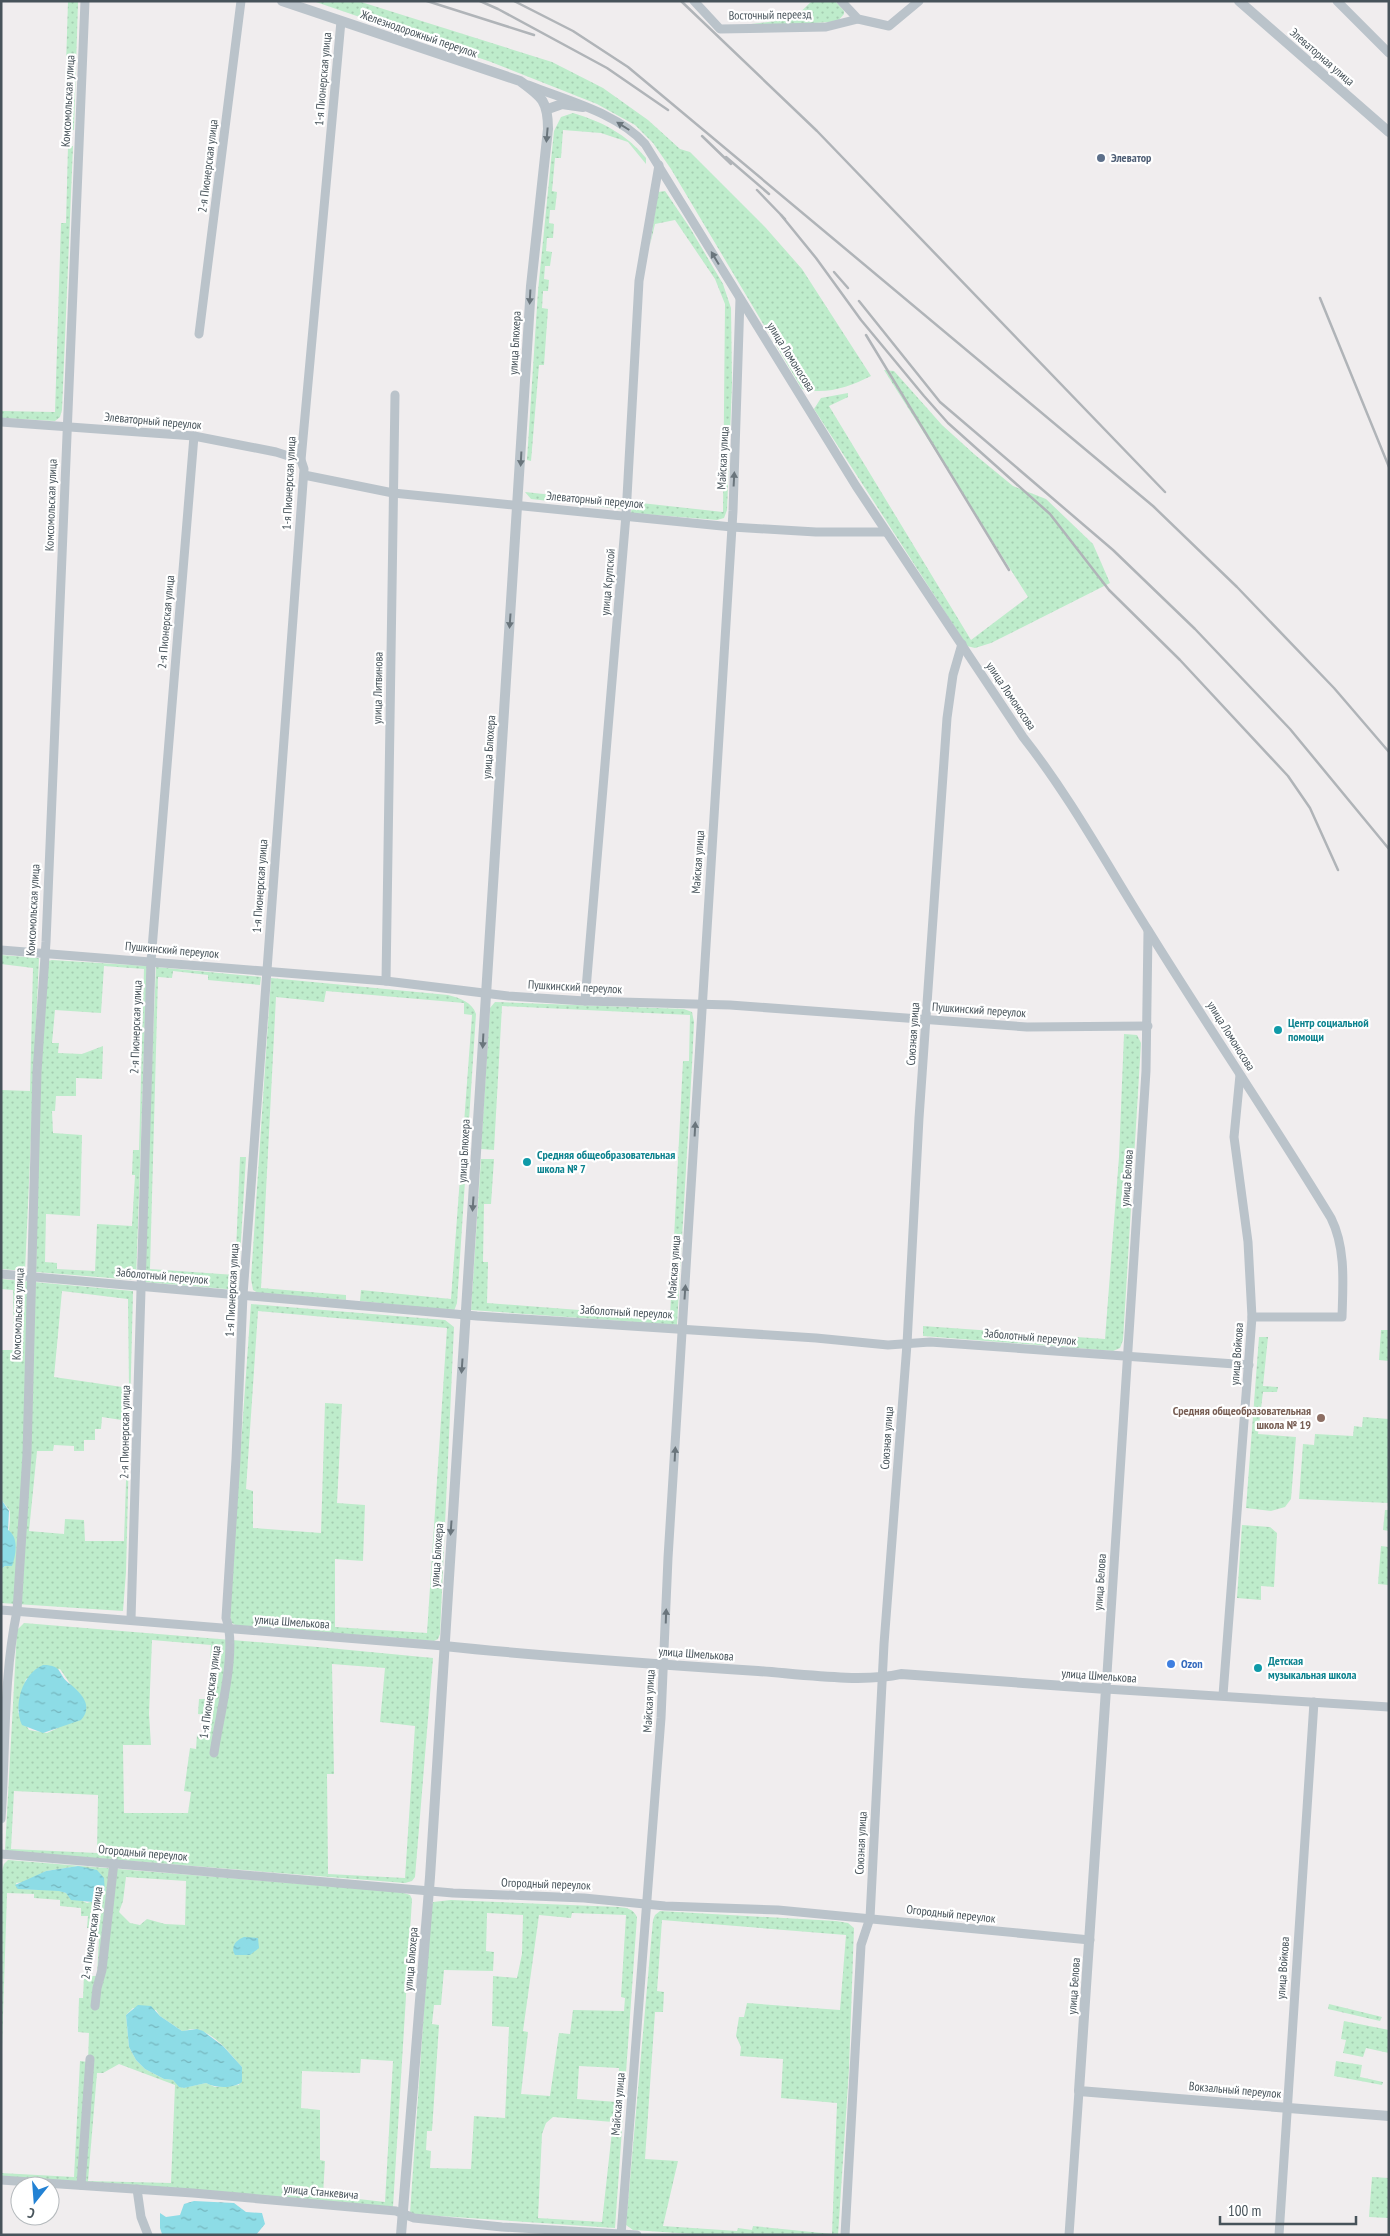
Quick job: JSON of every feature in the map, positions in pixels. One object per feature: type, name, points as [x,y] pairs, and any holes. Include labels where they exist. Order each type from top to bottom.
[{"type":"street","name":"Комсомольская улица","points":[[1,1819],[7,1697],[13,1631],[17,1611],[27,1454],[37,1072],[45,952],[85,1]]},
{"type":"street","name":"2-я Пионерская улица","points":[[199,334],[241,1]]},
{"type":"street","name":"Железнодорожный переулок","points":[[282,1],[520,81]]},
{"type":"street","name":"Восточный переезд","points":[[694,1],[720,29],[826,27],[858,19]]},
{"type":"street","points":[[841,1],[858,19],[888,26],[919,1]]},
{"type":"street","name":"Элеваторная улица","points":[[1239,1],[1389,132]]},
{"type":"street","points":[[1337,1],[1389,53]]},
{"type":"street","name":"1-я Пионерская улица","points":[[214,1753],[230,1654],[230,1629],[226,1618],[236,1459],[243,1295],[268,971],[279,786],[304,475],[301,460],[341,21]]},
{"type":"street","points":[[520,81],[536,93],[548,109],[562,104],[583,107]]},
{"type":"street","name":"улица Ломоносова","points":[[520,81],[583,107],[629,129],[645,144],[886,532],[1023,737],[1051,772],[1114,871],[1148,930],[1297,1162],[1339,1234],[1343,1274],[1342,1318],[1252,1317]]},
{"type":"street","name":"улица Блюхера","points":[[400,2235],[429,1889],[531,286],[548,129],[548,109]]},
{"type":"street","name":"улица Крупской","points":[[585,1001],[626,515],[639,281],[659,165]]},
{"type":"street","name":"Майская улица","points":[[621,2234],[664,1665],[682,1328],[732,528],[740,299]]},
{"type":"street","name":"улица Литвинова","points":[[386,982],[395,395]]},
{"type":"street","name":"Элеваторный переулок","points":[[1,422],[194,436],[288,455],[301,460]]},
{"type":"street","name":"2-я Пионерская улица","points":[[131,1619],[135,1556],[151,961],[194,436]]},
{"type":"street","name":"Элеваторный переулок","points":[[304,475],[393,493],[626,515],[732,528],[816,532],[886,532]]},
{"type":"street","name":"Союзная улица","points":[[845,2235],[861,1945],[870,1918],[882,1679],[907,1344],[926,1019],[949,700],[955,665],[962,644]]},
{"type":"street","name":"улица Белова","points":[[1069,2235],[1090,1940],[1148,1026],[1148,930]]},
{"type":"street","name":"Пушкинский переулок","points":[[1,950],[268,971],[585,1001],[730,1005],[1026,1027],[1148,1026]]},
{"type":"street","name":"улица Войкова","points":[[1223,1695],[1252,1317],[1248,1242],[1234,1137],[1240,1075]]},
{"type":"street","name":"Заболотный переулок","points":[[1,1274],[465,1314],[682,1328],[888,1345],[930,1342],[1249,1365]]},
{"type":"street","name":"улица Шмелькова","points":[[1,1610],[131,1619],[664,1665],[882,1679],[901,1674],[1389,1707]]},
{"type":"street","name":"улица Войкова","points":[[1279,2235],[1314,1702]]},
{"type":"street","name":"Огородный переулок","points":[[1,1854],[429,1889],[453,1893],[584,1898],[646,1905],[778,1910],[1090,1940]]},
{"type":"street","name":"2-я Пионерская улица","points":[[95,2006],[102,1970],[114,1862]]},
{"type":"street","points":[[81,2185],[90,2059]]},
{"type":"street","name":"Вокзальный переулок","points":[[1079,2091],[1389,2116]]},
{"type":"street","name":"улица Станкевича","points":[[1,2180],[136,2189],[402,2213],[414,2218],[502,2226],[637,2235]]},
{"type":"street","points":[[136,2189],[141,2217],[148,2235]]},
{"type":"green space","points":[[68,1],[78,1],[74,130],[64,129]]},
{"type":"green space","points":[[313,1],[358,1],[552,62],[603,88],[648,120],[680,149],[690,152],[765,227],[802,269],[871,376],[837,389],[811,391],[802,389],[671,169],[653,143],[635,125],[597,104],[491,62]]},
{"type":"green space","points":[[812,1],[835,1],[844,11],[844,14],[838,21],[830,22],[738,28],[735,26],[793,19]]},
{"type":"green space","points":[[573,113],[594,120],[622,136],[646,158],[646,164],[628,142],[601,133],[563,130],[561,158],[555,158],[552,191],[557,192],[555,210],[550,210],[549,223],[554,224],[553,238],[547,238],[546,251],[552,252],[550,266],[545,266],[544,279],[549,280],[548,291],[543,291],[542,308],[548,309],[544,365],[539,365],[531,461],[527,460],[538,291],[554,131],[561,117]]},
{"type":"green space","points":[[68,146],[73,146],[62,410],[60,417],[55,421],[1,418],[1,411],[55,412],[61,223],[66,223]]},
{"type":"green space","points":[[665,191],[690,228],[723,284],[731,308],[732,384],[727,510],[724,518],[717,520],[631,513],[632,502],[723,512],[725,304],[715,279],[675,220],[655,224],[650,245],[658,192]]},
{"type":"green space","points":[[884,370],[894,371],[942,425],[1013,486],[1046,499],[1093,544],[1110,583],[991,643],[975,648],[967,646],[814,409],[821,398],[848,393],[848,397],[829,406],[971,640],[1028,597]]},
{"type":"green space","points":[[525,492],[589,499],[589,503],[621,507],[621,509],[531,499]]},
{"type":"green space","points":[[1,955],[39,958],[25,1271],[1,1269],[1,1090],[30,1091],[33,968],[1,964]]},
{"type":"green space","points":[[48,961],[147,966],[136,1280],[36,1272],[39,1097]],"holes":[[[104,966],[144,969],[139,1150],[133,1150],[132,1175],[135,1175],[132,1226],[97,1224],[95,1271],[57,1269],[57,1263],[45,1262],[46,1214],[80,1216],[82,1135],[53,1133],[52,1111],[55,1111],[56,1096],[76,1096],[76,1078],[102,1079],[103,1046],[82,1054],[58,1053],[59,1043],[52,1043],[55,1010],[101,1013]]]},
{"type":"green space","points":[[156,967],[261,977],[260,985],[208,980],[208,975],[173,971],[172,978],[158,977],[150,1269],[235,1275],[240,1157],[246,1157],[238,1290],[143,1282]]},
{"type":"green space","points":[[271,978],[448,995],[465,1001],[472,1006],[476,1014],[457,1303],[454,1311],[360,1301],[361,1290],[451,1299],[472,1015],[464,1014],[464,1003],[326,991],[324,1002],[276,997],[261,1288],[346,1295],[346,1300],[258,1293],[253,1290],[251,1279]]},
{"type":"green space","points":[[495,1002],[684,1009],[692,1012],[694,1022],[692,1065],[677,1325],[471,1310],[481,1159],[494,1159],[491,1204],[484,1204],[483,1262],[488,1262],[487,1303],[670,1317],[683,1061],[689,1061],[690,1015],[502,1006],[494,1150],[481,1149],[490,1008]]},
{"type":"green space","points":[[1124,1034],[1137,1035],[1141,1043],[1123,1340],[1120,1348],[1113,1351],[923,1336],[923,1326],[1105,1339],[1119,1157]]},
{"type":"green space","points":[[1,1279],[133,1291],[126,1572],[123,1611],[1,1603],[1,1569],[5,1566],[10,1511],[1,1499],[1,1350],[14,1350],[13,1290],[1,1289]],"holes":[[[62,1291],[128,1299],[129,1388],[54,1377]],[[102,1417],[128,1421],[124,1541],[85,1541],[84,1520],[65,1519],[64,1534],[29,1531],[37,1451],[53,1451],[54,1445],[74,1446],[74,1451],[84,1451],[84,1440],[95,1440],[95,1429],[101,1429]]]},
{"type":"green space","points":[[251,1304],[445,1320],[454,1327],[440,1634],[438,1639],[434,1641],[237,1626],[232,1623],[229,1613]],"holes":[[[258,1311],[447,1328],[427,1633],[335,1627],[335,1559],[363,1561],[365,1505],[337,1503],[342,1404],[325,1403],[321,1533],[253,1528],[253,1491],[246,1489]]]},
{"type":"green space","points":[[1381,1330],[1389,1330],[1389,1361],[1379,1360]]},
{"type":"green space","points":[[1259,1337],[1268,1337],[1263,1386],[1278,1387],[1277,1392],[1263,1392],[1258,1434],[1296,1437],[1291,1499],[1285,1507],[1271,1511],[1246,1508]]},
{"type":"green space","points":[[1363,1417],[1389,1419],[1389,1503],[1299,1499],[1303,1444],[1314,1445],[1315,1434],[1353,1436],[1354,1426],[1362,1427]]},
{"type":"green space","points":[[1385,1510],[1389,1510],[1389,1531],[1383,1530]]},
{"type":"green space","points":[[1242,1525],[1270,1527],[1277,1533],[1274,1587],[1261,1586],[1261,1600],[1237,1598]]},
{"type":"green space","points":[[1381,1546],[1389,1547],[1389,1585],[1378,1584]]},
{"type":"green space","points":[[24,1623],[433,1658],[415,1877],[412,1881],[405,1883],[5,1851],[17,1630]],"holes":[[[152,1640],[211,1645],[208,1699],[199,1699],[198,1714],[206,1715],[205,1734],[197,1734],[196,1749],[190,1748],[184,1791],[191,1792],[188,1813],[124,1813],[123,1745],[151,1745],[149,1714]],[[332,1664],[385,1668],[380,1722],[415,1726],[405,1878],[328,1874],[327,1774],[334,1774]],[[60,1669],[71,1685],[58,1728],[47,1733],[29,1730],[18,1712],[26,1679]],[[14,1791],[98,1795],[97,1853],[11,1849]]]},
{"type":"green space","points":[[8,1860],[401,1892],[410,1895],[412,1899],[393,2207],[60,2182],[60,2176],[74,2177],[80,2061],[88,2062],[89,2033],[78,2032],[79,1998],[83,1998],[84,1976],[97,1976],[99,1939],[93,1938],[93,1929],[87,1928],[88,1916],[81,1916],[81,1908],[60,1906],[60,1900],[34,1898],[34,1894],[7,1893],[1,2077],[1,1874],[4,1864]],"holes":[[[78,1866],[105,1893],[97,1900],[87,1903],[59,1890],[18,1889],[16,1883],[25,1882],[46,1871]],[[126,1877],[186,1881],[185,1925],[165,1924],[147,1919],[140,1925],[130,1923],[119,1912],[123,1901]],[[133,2008],[156,2010],[160,2016],[182,2031],[193,2029],[214,2038],[242,2067],[239,2085],[215,2087],[206,2083],[183,2088],[173,2080],[164,2079],[145,2069],[136,2060],[129,2047],[126,2015]],[[361,2059],[393,2061],[385,2202],[323,2195],[325,2161],[320,2160],[320,2110],[301,2108],[302,2071],[360,2073]],[[119,2064],[175,2085],[171,2183],[88,2181],[97,2073],[103,2073]]]},
{"type":"green space","points":[[451,1900],[619,1907],[630,1909],[637,1917],[615,2228],[410,2214],[431,1907],[433,1902]],"holes":[[[487,1913],[523,1915],[522,1954],[517,1978],[493,1976],[492,2026],[509,2027],[505,2118],[474,2116],[471,2169],[430,2168],[431,2151],[426,2150],[427,2131],[432,2131],[439,2025],[432,2024],[434,2005],[441,2005],[444,1970],[493,1971],[494,1952],[486,1951]],[[572,1913],[626,1915],[621,1997],[625,1998],[624,2011],[573,2010],[570,2034],[559,2033],[550,2096],[521,2094],[528,2032],[523,2031],[539,1915],[571,1918]],[[579,2066],[619,2068],[617,2102],[577,2099]],[[553,2117],[613,2122],[602,2222],[538,2218],[542,2134],[546,2123]]]},
{"type":"green space","points":[[660,1911],[836,1921],[848,1923],[854,1928],[849,2069],[838,2235],[708,2235],[633,2230],[626,2225],[653,1920]],"holes":[[[662,1920],[846,1935],[840,2010],[747,2003],[744,2017],[739,2017],[736,2036],[741,2047],[740,2056],[783,2059],[781,2098],[837,2103],[832,2234],[753,2226],[752,2230],[738,2228],[737,2231],[663,2226],[678,2161],[645,2159],[655,2012],[663,2012],[664,1992],[657,1991]]]},
{"type":"green space","points":[[1329,2004],[1382,2017],[1380,2021],[1328,2009]]},
{"type":"green space","points":[[1344,2021],[1389,2030],[1389,2053],[1366,2048],[1363,2057],[1343,2053],[1346,2040],[1341,2039]]},
{"type":"green space","points":[[1336,2061],[1362,2065],[1360,2077],[1383,2082],[1382,2085],[1334,2076]]},
{"type":"green space","points":[[1,2173],[56,2176],[10,2176],[10,2178],[1,2177]]},
{"type":"green space","points":[[1372,2177],[1389,2178],[1389,2218],[1369,2217]]},
{"type":"water","points":[[1,1499],[9,1511],[8,1530],[14,1537],[16,1546],[12,1566],[5,1566],[1,1569]]},
{"type":"water","points":[[43,1665],[50,1665],[57,1669],[66,1681],[82,1696],[86,1710],[81,1720],[43,1733],[22,1725],[19,1717],[19,1700],[21,1691],[30,1675]]},
{"type":"water","points":[[78,1866],[97,1870],[104,1878],[105,1893],[93,1902],[71,1900],[66,1893],[59,1891],[18,1889],[15,1885],[46,1871]]},
{"type":"water","points":[[244,1937],[258,1938],[259,1948],[250,1955],[235,1955],[233,1949],[235,1944]]},
{"type":"water","points":[[138,2005],[151,2006],[160,2016],[182,2031],[197,2029],[203,2031],[223,2046],[242,2067],[242,2082],[229,2087],[219,2087],[206,2083],[184,2088],[179,2087],[173,2080],[164,2079],[145,2069],[136,2060],[129,2047],[126,2015]]},
{"type":"water","points":[[194,2201],[234,2203],[246,2212],[262,2213],[265,2224],[256,2235],[162,2234],[160,2213],[166,2217],[180,2215],[184,2204]]},
{"type":"railway","points":[[427,1],[534,35]]},
{"type":"railway","points":[[480,1],[607,68],[668,110]]},
{"type":"railway","points":[[514,1],[573,31],[628,67],[1153,506],[1237,587],[1334,688],[1389,752]]},
{"type":"railway","points":[[681,1],[817,131],[1165,492]]},
{"type":"railway","points":[[702,136],[731,164]]},
{"type":"railway","points":[[726,157],[769,194]]},
{"type":"railway","points":[[757,190],[785,219]]},
{"type":"railway","points":[[781,215],[816,258],[861,320],[948,423],[1050,514],[1109,590],[1180,660],[1288,776],[1310,808],[1338,870]]},
{"type":"railway","points":[[834,272],[848,288]]},
{"type":"railway","points":[[1320,298],[1389,467]]},
{"type":"railway","points":[[859,301],[940,402],[1113,550],[1195,629],[1290,729],[1389,849]]},
{"type":"railway","points":[[866,335],[1009,570]]},
{"type":"place","name":"Элеватор","points":[[1101,158]]},
{"type":"place","name":"Центр социальной помощи","points":[[1278,1030]]},
{"type":"place","name":"Средняя общеобразовательная школа № 7","points":[[527,1162]]},
{"type":"place","name":"Средняя общеобразовательная школа № 19","points":[[1321,1418]]},
{"type":"place","name":"Ozon","points":[[1171,1664]]},
{"type":"place","name":"Детская музыкальная школа","points":[[1258,1668]]}]
